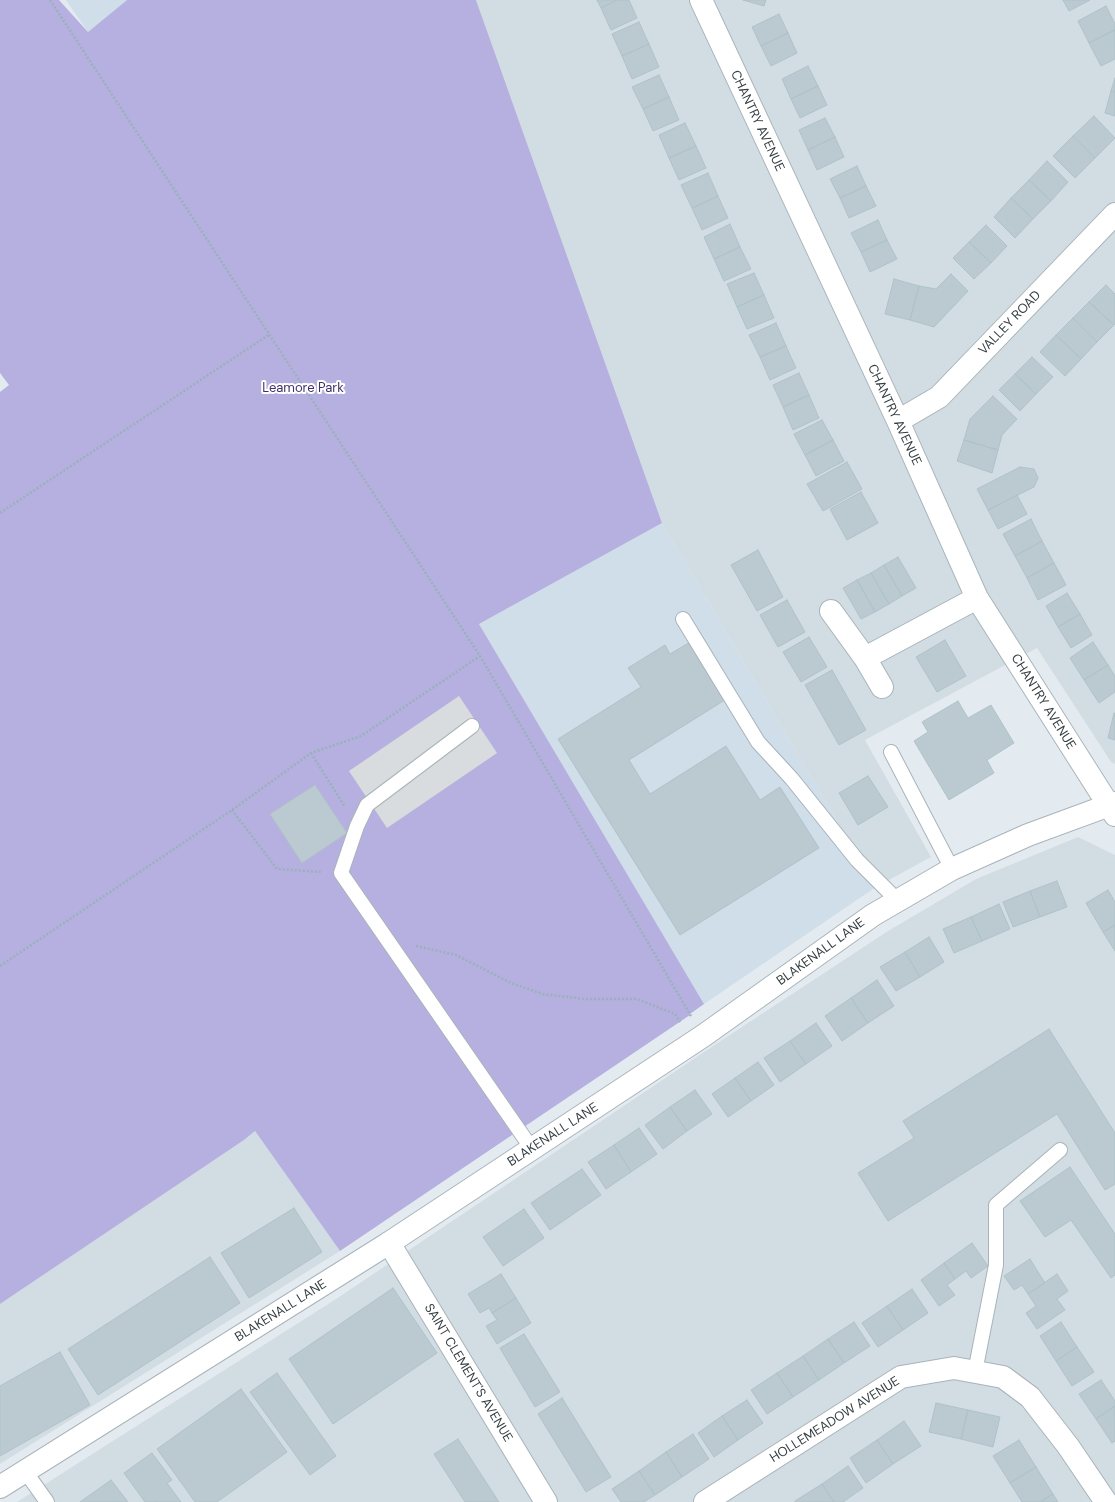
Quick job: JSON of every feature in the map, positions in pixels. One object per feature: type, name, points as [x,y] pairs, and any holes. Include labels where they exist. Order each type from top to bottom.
[{"type":"street","name":"CHANTRY AVENUE","points":[[701,0],[898,422],[977,598],[1113,808]]},
{"type":"street","name":"VALLEY ROAD","points":[[898,422],[939,397],[1115,214]]},
{"type":"street","points":[[865,658],[977,598]]},
{"type":"street","points":[[831,611],[865,658],[882,687]]},
{"type":"street","name":"BLAKENALL LANE","points":[[0,1487],[389,1243],[698,1040],[873,915],[952,869],[1028,835],[1113,808]]},
{"type":"street","name":"SAINT CLEMENT'S AVENUE","points":[[389,1243],[546,1502]]},
{"type":"street","name":"HOLLEMEADOW AVENUE","points":[[705,1502],[901,1377],[954,1368],[1003,1377],[1030,1397],[1068,1446],[1106,1502]]},
{"type":"lane","points":[[683,619],[758,742],[792,779],[857,860],[898,901]]},
{"type":"lane","points":[[472,726],[367,805],[357,826],[341,873],[532,1149]]},
{"type":"lane","points":[[891,752],[952,869]]},
{"type":"lane","points":[[976,1372],[996,1265],[996,1205],[1060,1150]]},
{"type":"lane","points":[[25,1472],[47,1502]]},
{"type":"path","points":[[50,0],[480,656],[698,1040]]},
{"type":"path","points":[[0,513],[270,334]]},
{"type":"path","points":[[0,966],[232,810],[311,753],[361,736],[480,656]]},
{"type":"path","points":[[311,753],[357,826]]},
{"type":"path","points":[[232,810],[277,869],[341,873]]},
{"type":"path","points":[[388,940],[456,955],[511,984],[543,994],[584,999],[637,999],[675,1014],[698,1040]]},
{"type":"shaded area","points":[[66,0],[127,0],[88,32]]},
{"type":"shaded area","points":[[476,0],[1115,0],[1115,764],[1111,762],[1037,648],[865,740],[931,857],[876,887],[662,523]]},
{"type":"shaded area","points":[[662,523],[876,887],[704,1004],[479,624]]},
{"type":"shaded area","points":[[459,696],[497,753],[387,828],[349,771]]},
{"type":"shaded area","points":[[1078,837],[1115,855],[1115,1502],[17,1502],[336,1299],[716,1044],[888,931],[976,879]]},
{"type":"shaded area","points":[[255,1131],[340,1251],[0,1464],[0,1304],[244,1140]]},
{"type":"green space","name":"Leamore Park","points":[[0,0],[59,0],[88,32],[127,0],[476,0],[662,523],[479,624],[704,1004],[690,1015],[340,1251],[255,1131],[244,1140],[0,1304],[0,392],[9,385],[0,373]]},
{"type":"building","points":[[597,0],[617,0],[601,8]]},
{"type":"building","points":[[617,0],[629,0],[637,18],[611,30],[601,8]]},
{"type":"building","points":[[743,0],[766,0],[764,6]]},
{"type":"building","points":[[1063,0],[1090,0],[1069,11]]},
{"type":"building","points":[[1106,6],[1115,24],[1115,30],[1089,43],[1078,21]]},
{"type":"building","points":[[779,14],[788,33],[761,46],[752,27]]},
{"type":"building","points":[[639,22],[649,44],[622,56],[612,34]]},
{"type":"building","points":[[1115,30],[1115,59],[1101,66],[1089,43]]},
{"type":"building","points":[[788,33],[797,53],[771,66],[761,46]]},
{"type":"building","points":[[649,44],[659,67],[632,79],[622,56]]},
{"type":"building","points":[[808,66],[818,86],[791,99],[782,79]]},
{"type":"building","points":[[659,75],[669,97],[643,109],[632,87]]},
{"type":"building","points":[[1115,78],[1115,92],[1111,91]]},
{"type":"building","points":[[818,86],[827,105],[800,118],[791,99]]},
{"type":"building","points":[[1111,91],[1115,92],[1115,116],[1105,113]]},
{"type":"building","points":[[669,97],[679,120],[653,131],[643,109]]},
{"type":"building","points":[[1094,116],[1115,138],[1095,158],[1073,136]]},
{"type":"building","points":[[825,118],[835,137],[808,150],[799,130]]},
{"type":"building","points":[[685,123],[696,146],[669,158],[659,135]]},
{"type":"building","points":[[1073,136],[1095,158],[1075,178],[1053,156]]},
{"type":"building","points":[[835,137],[844,157],[817,170],[808,150]]},
{"type":"building","points":[[696,146],[706,168],[679,180],[669,158]]},
{"type":"building","points":[[1047,161],[1068,182],[1051,201],[1029,180]]},
{"type":"building","points":[[857,166],[866,186],[840,198],[830,179]]},
{"type":"building","points":[[708,173],[718,196],[692,208],[681,185]]},
{"type":"building","points":[[1029,180],[1051,201],[1033,219],[1011,198]]},
{"type":"building","points":[[866,186],[876,206],[849,218],[840,198]]},
{"type":"building","points":[[718,196],[728,218],[702,230],[692,208]]},
{"type":"building","points":[[1011,198],[1033,219],[1015,238],[994,217]]},
{"type":"building","points":[[878,220],[887,240],[861,252],[851,233]]},
{"type":"building","points":[[730,224],[740,247],[714,259],[704,237]]},
{"type":"building","points":[[986,225],[1007,246],[991,263],[969,242]]},
{"type":"building","points":[[887,240],[897,259],[870,272],[861,252]]},
{"type":"building","points":[[969,242],[991,263],[974,279],[953,258]]},
{"type":"building","points":[[740,247],[751,269],[724,281],[714,259]]},
{"type":"building","points":[[754,273],[764,295],[737,307],[727,284]]},
{"type":"building","points":[[951,274],[968,291],[934,327],[910,320],[919,286],[936,289]]},
{"type":"building","points":[[894,279],[919,286],[910,320],[885,314]]},
{"type":"building","points":[[1106,285],[1115,294],[1114,325],[1089,302]]},
{"type":"building","points":[[764,295],[774,318],[747,329],[737,307]]},
{"type":"building","points":[[1089,302],[1114,325],[1097,342],[1073,318]]},
{"type":"building","points":[[1073,318],[1097,342],[1081,359],[1056,335]]},
{"type":"building","points":[[776,323],[786,346],[760,357],[749,335]]},
{"type":"building","points":[[1056,335],[1081,359],[1065,376],[1040,352]]},
{"type":"building","points":[[786,346],[796,368],[770,380],[760,357]]},
{"type":"building","points":[[1032,357],[1053,377],[1036,394],[1015,374]]},
{"type":"building","points":[[799,373],[809,395],[783,407],[773,385]]},
{"type":"building","points":[[1015,374],[1036,394],[1020,411],[999,390]]},
{"type":"building","points":[[809,395],[819,418],[793,430],[783,407]]},
{"type":"building","points":[[993,396],[1017,419],[1002,435],[998,450],[964,440],[970,419]]},
{"type":"building","points":[[822,420],[833,440],[805,455],[794,434]]},
{"type":"building","points":[[833,440],[844,461],[816,476],[805,455]]},
{"type":"building","points":[[964,440],[998,450],[992,473],[957,461]]},
{"type":"building","points":[[847,462],[862,489],[823,511],[807,484]]},
{"type":"building","points":[[1020,467],[1034,469],[1038,478],[1034,487],[988,510],[977,489]]},
{"type":"building","points":[[861,492],[878,523],[847,540],[830,509]]},
{"type":"building","points":[[1017,495],[1027,514],[998,529],[988,510]]},
{"type":"building","points":[[1031,519],[1042,541],[1015,556],[1003,534]]},
{"type":"building","points":[[1042,541],[1054,563],[1027,578],[1015,556]]},
{"type":"building","points":[[758,550],[783,597],[757,611],[731,565]]},
{"type":"building","points":[[898,557],[916,588],[902,596],[884,565]]},
{"type":"building","points":[[1054,563],[1066,585],[1038,600],[1027,578]]},
{"type":"building","points":[[884,565],[902,596],[889,604],[871,573]]},
{"type":"building","points":[[871,573],[889,604],[875,612],[857,580]]},
{"type":"building","points":[[857,580],[875,612],[861,619],[843,588]]},
{"type":"building","points":[[1067,593],[1080,614],[1058,627],[1046,606]]},
{"type":"building","points":[[787,600],[805,632],[778,647],[760,615]]},
{"type":"building","points":[[1080,614],[1092,635],[1071,648],[1058,627]]},
{"type":"building","points":[[809,637],[827,667],[801,682],[783,652]]},
{"type":"building","points":[[945,640],[966,676],[937,692],[916,657]]},
{"type":"building","points":[[692,641],[728,698],[629,760],[650,794],[726,746],[760,800],[780,787],[819,848],[680,935],[558,739],[641,687],[628,668],[665,645],[670,654]]},
{"type":"building","points":[[1093,642],[1108,665],[1084,680],[1070,658]]},
{"type":"building","points":[[1108,665],[1115,676],[1115,692],[1099,703],[1084,680]]},
{"type":"building","points":[[832,670],[866,730],[839,745],[805,685]]},
{"type":"building","points":[[958,701],[968,718],[991,705],[1014,743],[987,760],[994,773],[949,800],[914,741],[928,732],[922,722]]},
{"type":"building","points":[[1114,713],[1115,714],[1115,740],[1108,738]]},
{"type":"building","points":[[868,776],[888,807],[858,825],[839,793]]},
{"type":"building","points":[[315,785],[347,833],[302,863],[270,814]]},
{"type":"building","points":[[1057,881],[1067,907],[1040,917],[1030,891]]},
{"type":"building","points":[[1108,890],[1115,902],[1115,925],[1103,932],[1086,903]]},
{"type":"building","points":[[1030,891],[1040,917],[1013,927],[1003,902]]},
{"type":"building","points":[[999,904],[1010,929],[982,941],[971,917]]},
{"type":"building","points":[[971,917],[982,941],[954,953],[943,929]]},
{"type":"building","points":[[1115,925],[1115,951],[1103,932]]},
{"type":"building","points":[[929,937],[944,962],[920,977],[905,952]]},
{"type":"building","points":[[905,952],[920,977],[896,991],[880,967]]},
{"type":"building","points":[[877,980],[894,1006],[868,1023],[851,998]]},
{"type":"building","points":[[851,998],[868,1023],[842,1041],[825,1016]]},
{"type":"building","points":[[816,1023],[832,1046],[806,1064],[790,1041]]},
{"type":"building","points":[[1049,1029],[1115,1133],[1115,1184],[1105,1190],[1057,1114],[888,1221],[858,1173],[914,1138],[903,1121]]},
{"type":"building","points":[[790,1041],[806,1064],[780,1082],[764,1058]]},
{"type":"building","points":[[758,1062],[774,1085],[751,1101],[735,1078]]},
{"type":"building","points":[[735,1078],[751,1101],[728,1117],[712,1094]]},
{"type":"building","points":[[695,1090],[712,1114],[687,1131],[670,1107]]},
{"type":"building","points":[[670,1107],[687,1131],[663,1149],[645,1125]]},
{"type":"building","points":[[639,1128],[657,1154],[631,1172],[614,1145]]},
{"type":"building","points":[[614,1145],[631,1172],[606,1189],[588,1162]]},
{"type":"building","points":[[1070,1167],[1115,1234],[1115,1275],[1111,1278],[1071,1220],[1045,1237],[1020,1201]]},
{"type":"building","points":[[582,1169],[601,1195],[550,1230],[531,1203]]},
{"type":"building","points":[[294,1208],[322,1252],[249,1298],[221,1253]]},
{"type":"building","points":[[524,1209],[544,1238],[503,1266],[483,1237]]},
{"type":"building","points":[[972,1243],[988,1266],[971,1278],[966,1271],[955,1279],[944,1263]]},
{"type":"building","points":[[210,1257],[240,1303],[98,1395],[68,1349]]},
{"type":"building","points":[[1030,1259],[1045,1283],[1028,1294],[1022,1285],[1014,1290],[1004,1276]]},
{"type":"building","points":[[944,1263],[955,1279],[947,1285],[955,1295],[939,1306],[921,1280]]},
{"type":"building","points":[[501,1274],[516,1298],[492,1313],[489,1308],[480,1313],[468,1294]]},
{"type":"building","points":[[1057,1274],[1068,1291],[1057,1299],[1065,1310],[1037,1329],[1026,1313],[1036,1306],[1028,1294]]},
{"type":"building","points":[[393,1288],[437,1353],[333,1424],[289,1359]]},
{"type":"building","points":[[912,1289],[928,1313],[903,1330],[887,1306]]},
{"type":"building","points":[[516,1298],[531,1323],[497,1344],[486,1326],[497,1320],[492,1313]]},
{"type":"building","points":[[887,1306],[903,1330],[878,1347],[862,1323]]},
{"type":"building","points":[[854,1322],[870,1346],[844,1363],[828,1339]]},
{"type":"building","points":[[1061,1322],[1077,1347],[1056,1361],[1040,1336]]},
{"type":"building","points":[[524,1334],[560,1392],[535,1407],[500,1348]]},
{"type":"building","points":[[828,1339],[844,1363],[819,1380],[803,1356]]},
{"type":"building","points":[[1077,1347],[1094,1372],[1072,1386],[1056,1361]]},
{"type":"building","points":[[60,1352],[90,1405],[0,1456],[0,1386]]},
{"type":"building","points":[[803,1356],[819,1380],[793,1397],[777,1373]]},
{"type":"building","points":[[277,1373],[336,1456],[310,1475],[250,1392]]},
{"type":"building","points":[[777,1373],[793,1397],[767,1414],[751,1390]]},
{"type":"building","points":[[1101,1380],[1115,1401],[1115,1406],[1096,1419],[1079,1394]]},
{"type":"building","points":[[241,1389],[287,1452],[217,1502],[195,1502],[157,1449]]},
{"type":"building","points":[[562,1398],[611,1477],[586,1492],[538,1414]]},
{"type":"building","points":[[747,1400],[763,1423],[738,1440],[722,1416]]},
{"type":"building","points":[[936,1403],[968,1410],[961,1439],[929,1432]]},
{"type":"building","points":[[1115,1406],[1115,1441],[1112,1443],[1096,1419]]},
{"type":"building","points":[[968,1410],[1000,1417],[993,1447],[961,1439]]},
{"type":"building","points":[[722,1416],[738,1440],[714,1457],[698,1433]]},
{"type":"building","points":[[904,1421],[921,1446],[893,1464],[877,1440]]},
{"type":"building","points":[[693,1434],[709,1459],[682,1477],[666,1452]]},
{"type":"building","points":[[458,1439],[499,1502],[465,1502],[434,1454]]},
{"type":"building","points":[[877,1440],[893,1464],[866,1483],[850,1458]]},
{"type":"building","points":[[1019,1440],[1036,1467],[1010,1483],[993,1456]]},
{"type":"building","points":[[666,1452],[682,1477],[655,1495],[639,1471]]},
{"type":"building","points":[[152,1453],[172,1480],[167,1483],[181,1502],[145,1502],[124,1473]]},
{"type":"building","points":[[848,1466],[863,1488],[843,1502],[834,1502],[822,1484]]},
{"type":"building","points":[[1036,1467],[1053,1494],[1040,1502],[1022,1502],[1010,1483]]},
{"type":"building","points":[[639,1471],[655,1495],[644,1502],[621,1502],[612,1489]]},
{"type":"building","points":[[111,1480],[128,1502],[80,1502]]},
{"type":"building","points":[[822,1484],[834,1502],[795,1502],[795,1501]]},
{"type":"building","points":[[1053,1494],[1058,1502],[1040,1502]]}]
